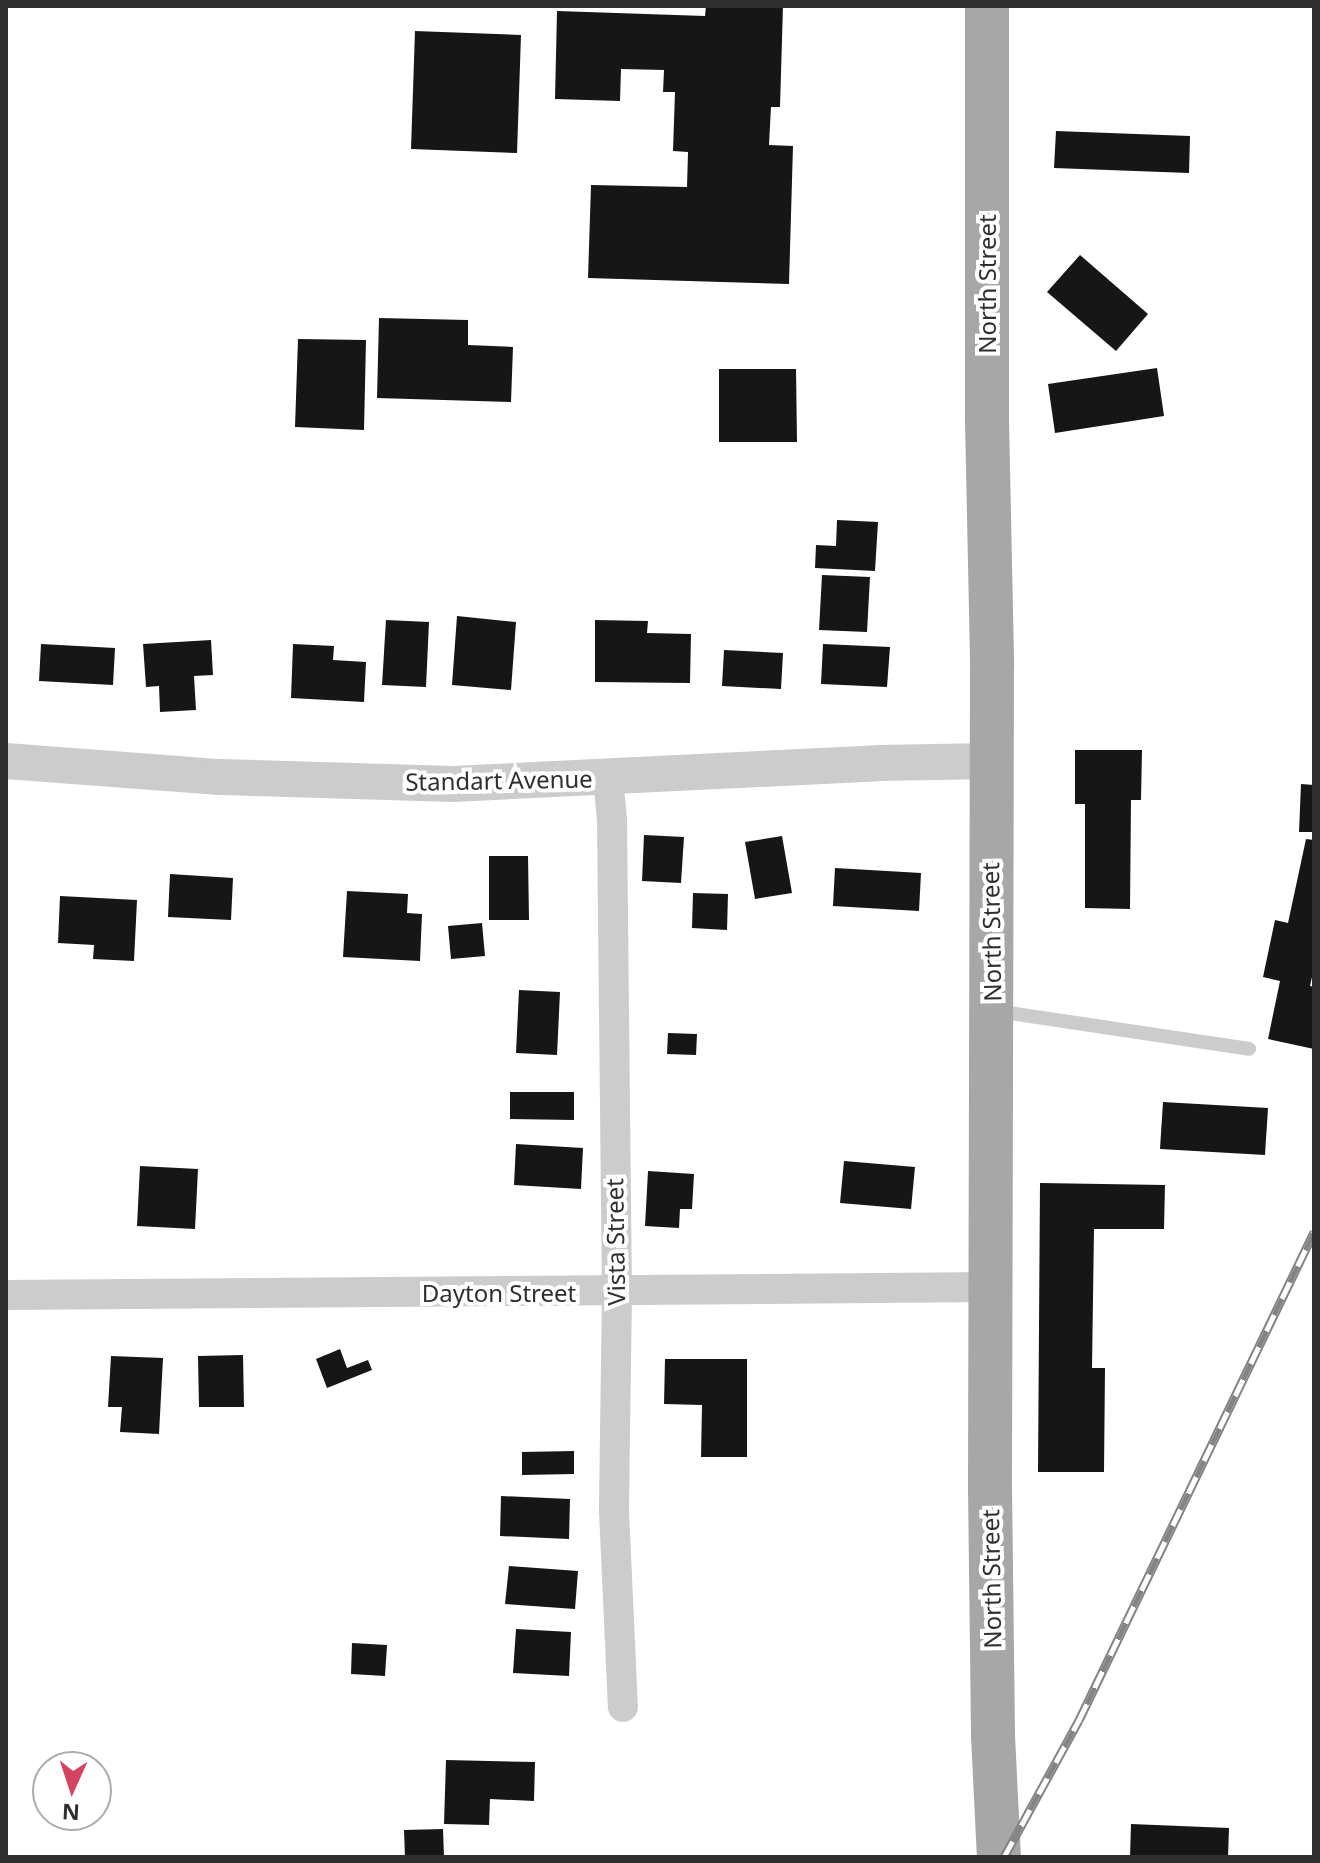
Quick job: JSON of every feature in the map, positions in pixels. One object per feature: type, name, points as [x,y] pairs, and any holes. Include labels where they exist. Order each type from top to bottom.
[{"type":"main road","name":"North Street","points":[[987,6],[992,1011],[990,1487],[993,1736],[999,1857]]},
{"type":"street","name":"Standart Avenue","points":[[6,761],[220,777],[453,784],[878,763],[991,761]]},
{"type":"street","name":"Vista Street","points":[[608,777],[612,820],[617,1291],[614,1511],[623,1707]]},
{"type":"street","name":"Dayton Street","points":[[6,1295],[992,1287]]},
{"type":"lane","points":[[992,1011],[1249,1049]]},
{"type":"building","points":[[706,6],[783,6],[780,107],[771,107],[769,145],[793,146],[789,284],[588,278],[591,185],[687,187],[688,152],[673,151],[675,92],[663,92],[664,70],[621,69],[620,101],[555,99],[557,11],[705,16]]},
{"type":"building","points":[[415,31],[521,35],[517,153],[411,149]]},
{"type":"building","points":[[1056,131],[1190,136],[1189,173],[1054,168]]},
{"type":"building","points":[[1080,255],[1148,314],[1116,351],[1047,292]]},
{"type":"building","points":[[379,318],[468,320],[468,345],[513,347],[511,402],[377,398]]},
{"type":"building","points":[[298,339],[366,340],[364,430],[295,427]]},
{"type":"building","points":[[1157,368],[1164,416],[1055,433],[1048,384]]},
{"type":"building","points":[[719,369],[796,369],[797,442],[719,442]]},
{"type":"building","points":[[837,520],[878,522],[875,571],[815,568],[816,545],[836,546]]},
{"type":"building","points":[[822,575],[870,577],[867,632],[819,630]]},
{"type":"building","points":[[457,616],[516,622],[511,690],[452,685]]},
{"type":"building","points":[[386,620],[429,622],[426,687],[382,685]]},
{"type":"building","points":[[595,620],[648,621],[647,633],[691,634],[690,683],[595,682]]},
{"type":"building","points":[[211,640],[213,675],[194,676],[196,710],[160,712],[159,686],[146,687],[143,644]]},
{"type":"building","points":[[41,644],[115,648],[113,685],[39,681]]},
{"type":"building","points":[[293,644],[334,646],[333,660],[366,662],[364,702],[291,698]]},
{"type":"building","points":[[823,644],[890,647],[887,687],[821,684]]},
{"type":"building","points":[[724,650],[783,653],[781,689],[722,686]]},
{"type":"building","points":[[1075,750],[1142,750],[1141,800],[1131,800],[1130,909],[1085,908],[1085,804],[1075,804]]},
{"type":"building","points":[[1301,784],[1314,785],[1314,832],[1299,832]]},
{"type":"building","points":[[644,835],[684,837],[681,883],[642,881]]},
{"type":"building","points":[[782,836],[792,893],[755,899],[745,842]]},
{"type":"building","points":[[1306,839],[1314,840],[1314,968],[1310,986],[1314,987],[1314,1049],[1268,1039],[1280,981],[1263,977],[1275,920],[1288,923]]},
{"type":"building","points":[[489,856],[528,856],[529,920],[489,920]]},
{"type":"building","points":[[835,868],[921,873],[919,911],[833,906]]},
{"type":"building","points":[[170,874],[233,878],[231,920],[168,917]]},
{"type":"building","points":[[347,891],[408,894],[407,913],[422,914],[420,961],[343,957]]},
{"type":"building","points":[[693,893],[728,894],[727,930],[692,928]]},
{"type":"building","points":[[60,896],[137,900],[134,961],[93,959],[94,945],[58,943]]},
{"type":"building","points":[[482,923],[485,956],[451,959],[448,926]]},
{"type":"building","points":[[519,990],[560,992],[557,1055],[516,1053]]},
{"type":"building","points":[[668,1033],[697,1034],[696,1055],[667,1054]]},
{"type":"building","points":[[510,1092],[574,1092],[574,1120],[510,1119]]},
{"type":"building","points":[[1163,1102],[1268,1108],[1265,1155],[1160,1149]]},
{"type":"building","points":[[516,1144],[583,1148],[581,1189],[514,1185]]},
{"type":"building","points":[[844,1161],[915,1167],[911,1209],[840,1203]]},
{"type":"building","points":[[140,1166],[198,1169],[195,1229],[137,1226]]},
{"type":"building","points":[[648,1171],[694,1174],[692,1209],[680,1209],[679,1228],[645,1226]]},
{"type":"building","points":[[1040,1183],[1165,1185],[1164,1229],[1094,1229],[1092,1368],[1105,1368],[1104,1472],[1038,1472]]},
{"type":"building","points":[[340,1349],[347,1368],[368,1360],[372,1370],[327,1388],[316,1359]]},
{"type":"building","points":[[243,1355],[244,1407],[199,1407],[198,1356]]},
{"type":"building","points":[[111,1356],[163,1358],[159,1434],[120,1432],[122,1407],[108,1407]]},
{"type":"building","points":[[665,1359],[747,1359],[747,1457],[701,1457],[702,1405],[664,1404]]},
{"type":"building","points":[[574,1451],[574,1474],[522,1475],[522,1452]]},
{"type":"building","points":[[501,1496],[570,1499],[569,1539],[500,1536]]},
{"type":"building","points":[[509,1566],[578,1571],[575,1609],[505,1604]]},
{"type":"building","points":[[516,1629],[571,1632],[569,1676],[513,1673]]},
{"type":"building","points":[[352,1643],[387,1645],[385,1676],[351,1674]]},
{"type":"building","points":[[446,1760],[535,1762],[534,1801],[490,1799],[489,1825],[444,1824]]},
{"type":"building","points":[[1131,1824],[1229,1828],[1228,1857],[1130,1857]]},
{"type":"building","points":[[443,1829],[444,1857],[405,1857],[404,1830]]},
{"type":"railway","points":[[1004,1857],[1079,1720],[1314,1232]]}]
